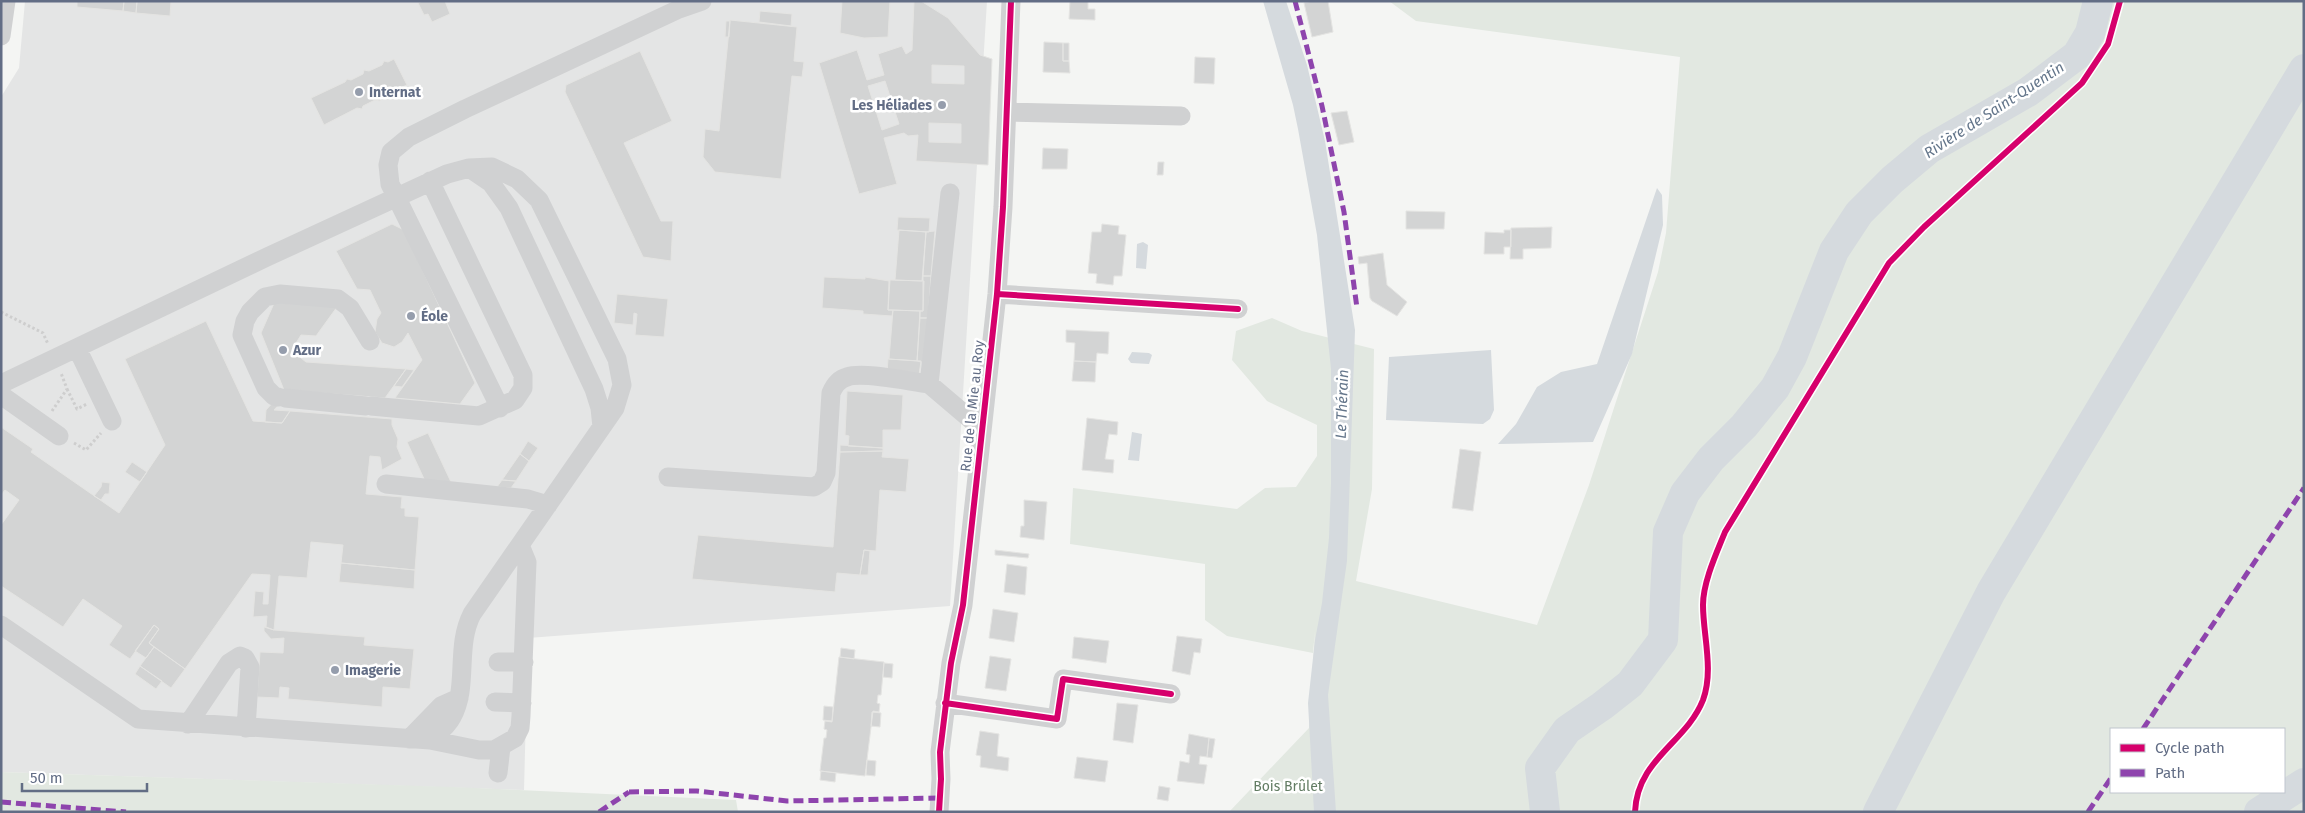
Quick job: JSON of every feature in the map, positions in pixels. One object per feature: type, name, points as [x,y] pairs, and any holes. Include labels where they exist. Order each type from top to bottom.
[{"type":"street","points":[[1,36],[6,1]]},
{"type":"street","points":[[500,408],[390,184],[388,165],[391,152],[409,138],[679,8],[702,1]]},
{"type":"street","name":"Rue de la Mie au Roy","points":[[939,812],[940,752],[945,704],[962,610],[997,294],[1011,1]]},
{"type":"street","points":[[1007,112],[1181,116]]},
{"type":"street","points":[[1,384],[430,181],[470,168],[492,167],[508,174],[532,193],[545,209],[620,368],[622,385],[620,397],[602,427],[468,623],[463,640],[459,698],[452,718],[430,740]]},
{"type":"street","points":[[470,168],[491,184],[509,208],[594,389],[600,408],[602,427]]},
{"type":"street","points":[[370,341],[350,308],[338,299],[280,294],[265,297],[250,312],[245,321],[242,335],[266,388],[274,396],[473,416],[500,408],[520,394],[524,382],[523,375],[430,181]]},
{"type":"street","points":[[929,384],[950,193]]},
{"type":"street","points":[[997,294],[1238,310]]},
{"type":"street","points":[[77,348],[112,421]]},
{"type":"street","points":[[1,368],[34,368]]},
{"type":"street","points":[[668,477],[814,487],[822,482],[826,473],[831,393],[836,384],[846,377],[858,375],[929,384],[982,429]]},
{"type":"street","points":[[1,395],[59,436]]},
{"type":"street","points":[[386,484],[528,499],[548,505]]},
{"type":"street","points":[[1,625],[138,719],[430,740],[478,750],[494,750],[515,738],[520,728],[528,562],[520,545]]},
{"type":"street","points":[[188,724],[229,662],[240,656],[245,658],[250,667],[246,728]]},
{"type":"street","points":[[498,662],[524,662]]},
{"type":"street","points":[[945,704],[1057,719],[1063,679],[1171,694]]},
{"type":"street","points":[[409,739],[441,706],[459,698]]},
{"type":"street","points":[[495,702],[522,703]]},
{"type":"street","points":[[498,772],[501,747]]},
{"type":"path","points":[[67,389],[77,409],[100,398]]},
{"type":"path","points":[[59,436],[86,450],[112,421]]},
{"type":"shaded area","points":[[25,1],[987,1],[950,606],[528,638],[524,790],[1,772],[1,97],[19,68]]},
{"type":"green space","name":"Bois Brûlet","points":[[1389,1],[2304,1],[2304,812],[1229,812],[1309,728],[1315,631],[1313,653],[1227,636],[1205,620],[1205,564],[1070,544],[1073,488],[1237,509],[1265,488],[1296,487],[1317,456],[1317,425],[1267,401],[1232,360],[1236,331],[1272,318],[1302,331],[1374,349],[1372,489],[1356,581],[1537,625],[1589,485],[1658,272],[1666,233],[1680,57],[1416,21]]},
{"type":"green space","points":[[1,772],[453,787],[736,800],[738,812],[1,812]]},
{"type":"water","name":"Le Thérain","points":[[1263,1],[1286,1],[1307,65],[1325,141],[1355,330],[1347,561],[1328,695],[1336,812],[1314,812],[1308,703],[1329,538],[1331,369],[1317,235],[1298,129],[1293,105]]},
{"type":"water","points":[[1657,188],[1662,195],[1663,225],[1632,354],[1593,442],[1498,444],[1516,424],[1537,387],[1561,372],[1597,364]]},
{"type":"water","points":[[1143,242],[1148,245],[1146,269],[1136,268],[1137,244]]},
{"type":"water","points":[[1491,350],[1494,410],[1490,419],[1483,424],[1386,420],[1389,357]]},
{"type":"water","points":[[1132,352],[1149,353],[1152,355],[1149,364],[1131,363],[1128,359]]},
{"type":"water","points":[[1132,432],[1142,434],[1139,461],[1128,460]]},
{"type":"building","points":[[77,1],[124,1],[123,11],[77,7]]},
{"type":"building","points":[[124,1],[137,1],[136,13],[123,11]]},
{"type":"building","points":[[137,1],[171,1],[170,16],[136,13]]},
{"type":"building","points":[[422,1],[445,1],[450,14],[432,22],[428,14],[424,15],[418,3]]},
{"type":"building","points":[[842,1],[890,1],[888,37],[864,38],[840,33]]},
{"type":"building","name":"Les Héliades","points":[[914,1],[921,1],[948,18],[980,55],[992,59],[988,165],[916,161],[918,135],[908,136],[904,133],[884,138],[897,184],[859,194],[819,63],[857,50],[867,80],[884,75],[878,54],[902,46],[906,54],[912,50]],"holes":[[[932,65],[964,66],[964,84],[932,83]],[[885,81],[899,124],[882,130],[868,86]],[[929,123],[961,124],[961,143],[929,142]]]},
{"type":"building","points":[[1070,1],[1088,1],[1088,9],[1095,9],[1095,20],[1069,19]]},
{"type":"building","points":[[1328,1],[1333,32],[1312,37],[1304,3]]},
{"type":"building","points":[[760,11],[792,14],[791,26],[759,22]]},
{"type":"building","points":[[730,20],[797,27],[794,61],[804,62],[802,77],[792,76],[781,179],[715,172],[703,157],[705,129],[719,131]]},
{"type":"building","points":[[726,21],[730,21],[729,37],[725,37]]},
{"type":"building","points":[[1044,42],[1063,43],[1063,61],[1069,61],[1070,73],[1043,72]]},
{"type":"building","points":[[1063,43],[1069,43],[1069,61],[1063,61]]},
{"type":"building","points":[[640,51],[672,121],[624,143],[661,221],[673,221],[671,261],[643,257],[565,92],[566,85]]},
{"type":"building","points":[[1195,57],[1215,58],[1214,84],[1194,83]]},
{"type":"building","name":"Internat","points":[[394,59],[407,85],[400,88],[399,93],[394,91],[382,97],[380,101],[375,100],[363,106],[362,109],[357,108],[324,125],[311,98],[345,82],[347,79],[351,80],[363,74],[364,70],[369,71],[382,65],[384,61],[388,62]]},
{"type":"building","points":[[1347,111],[1354,142],[1339,145],[1331,113]]},
{"type":"building","points":[[1043,148],[1068,149],[1067,169],[1042,169]]},
{"type":"building","points":[[1158,162],[1164,162],[1163,175],[1157,175]]},
{"type":"building","points":[[1406,211],[1445,212],[1444,229],[1406,229]]},
{"type":"building","points":[[898,217],[930,218],[929,232],[897,230]]},
{"type":"building","name":"Éole","points":[[392,224],[404,230],[475,383],[460,404],[395,398],[422,360],[408,333],[402,342],[394,347],[382,343],[375,332],[377,319],[381,313],[370,290],[357,289],[336,251]]},
{"type":"building","points":[[1102,224],[1119,226],[1118,234],[1126,235],[1122,276],[1114,276],[1113,285],[1096,283],[1097,274],[1088,273],[1092,232],[1101,232]]},
{"type":"building","points":[[1552,227],[1551,248],[1523,249],[1523,259],[1510,259],[1511,228]]},
{"type":"building","points":[[899,230],[926,232],[922,281],[895,280]]},
{"type":"building","points":[[1504,230],[1511,230],[1511,247],[1504,247],[1504,254],[1484,254],[1485,232],[1504,233]]},
{"type":"building","points":[[935,231],[931,276],[923,276],[926,232]]},
{"type":"building","points":[[1383,253],[1387,285],[1407,302],[1397,316],[1372,301],[1370,298],[1367,263],[1359,264],[1358,257]]},
{"type":"building","points":[[923,276],[931,276],[928,318],[920,318],[920,311],[923,311]]},
{"type":"building","points":[[824,277],[865,279],[865,277],[889,281],[888,310],[893,310],[892,316],[863,314],[863,311],[822,308]]},
{"type":"building","points":[[890,280],[924,281],[923,311],[888,310]]},
{"type":"building","points":[[617,294],[668,299],[664,337],[635,335],[637,314],[634,313],[633,325],[614,323]]},
{"type":"building","name":"Azur","points":[[275,301],[337,307],[316,336],[301,335],[296,343],[301,358],[306,362],[406,369],[385,398],[284,390],[261,333]]},
{"type":"building","points":[[893,310],[920,311],[917,361],[889,359]]},
{"type":"building","points":[[920,318],[928,318],[925,363],[917,361]]},
{"type":"building","points":[[206,321],[253,421],[282,423],[290,411],[392,419],[392,425],[398,439],[397,447],[402,459],[382,470],[380,457],[370,456],[366,494],[402,497],[401,508],[405,508],[405,516],[419,517],[415,570],[341,563],[343,545],[311,542],[307,578],[279,576],[274,630],[266,627],[267,616],[253,617],[255,591],[264,592],[263,604],[268,604],[270,575],[252,574],[185,669],[149,643],[159,629],[154,625],[130,659],[109,645],[122,626],[83,599],[63,627],[1,586],[1,525],[19,500],[5,490],[1,495],[1,427],[33,449],[31,452],[119,513],[165,445],[125,359]]},
{"type":"building","points":[[1066,330],[1109,332],[1108,354],[1097,353],[1096,362],[1074,361],[1075,343],[1066,342]]},
{"type":"building","points":[[888,359],[921,361],[919,375],[887,373]]},
{"type":"building","points":[[1074,361],[1096,362],[1095,382],[1072,381]]},
{"type":"building","points":[[406,369],[414,370],[402,387],[394,386]]},
{"type":"building","points":[[284,390],[292,390],[274,410],[290,411],[282,423],[265,422],[266,410]]},
{"type":"building","points":[[847,391],[903,395],[901,430],[883,430],[883,448],[848,446],[849,436],[845,435]]},
{"type":"building","points":[[1087,418],[1118,422],[1117,435],[1109,434],[1105,459],[1114,460],[1113,473],[1082,470]]},
{"type":"building","points":[[428,433],[451,482],[425,481],[407,442]]},
{"type":"building","points":[[528,441],[538,448],[529,461],[520,454]]},
{"type":"building","points":[[840,445],[883,448],[883,451],[840,452]]},
{"type":"building","points":[[1460,449],[1481,452],[1473,511],[1452,508]]},
{"type":"building","points":[[883,451],[882,457],[909,459],[906,492],[880,490],[876,551],[864,550],[860,575],[837,573],[835,592],[692,579],[698,535],[833,547],[840,452]]},
{"type":"building","points":[[520,454],[529,461],[516,481],[502,480]]},
{"type":"building","points":[[132,462],[147,472],[140,482],[125,472]]},
{"type":"building","points":[[502,480],[516,481],[511,488],[497,487]]},
{"type":"building","points":[[102,482],[110,483],[109,494],[105,494],[101,500],[94,496],[101,487]]},
{"type":"building","points":[[1024,500],[1047,502],[1044,540],[1020,537],[1021,526],[1024,526]]},
{"type":"building","points":[[864,550],[870,551],[868,575],[860,575]]},
{"type":"building","points":[[995,550],[1029,554],[1028,558],[995,555]]},
{"type":"building","points":[[341,563],[415,570],[414,589],[339,582]]},
{"type":"building","points":[[1007,564],[1027,567],[1025,595],[1004,592]]},
{"type":"building","points":[[993,609],[1018,613],[1014,642],[989,638]]},
{"type":"building","points":[[154,625],[159,629],[149,643],[154,647],[146,658],[135,651]]},
{"type":"building","name":"Imagerie","points":[[264,627],[274,630],[365,637],[364,645],[414,649],[410,689],[383,687],[382,707],[288,699],[289,688],[280,687],[279,698],[257,697],[260,652],[283,653],[284,638],[271,639],[264,631]]},
{"type":"building","points":[[1177,636],[1202,639],[1200,653],[1194,652],[1190,675],[1172,671]]},
{"type":"building","points":[[1074,637],[1109,641],[1106,663],[1072,658]]},
{"type":"building","points":[[154,647],[185,669],[171,688],[140,666]]},
{"type":"building","points":[[841,648],[855,650],[854,659],[840,657]]},
{"type":"building","points":[[990,656],[1011,659],[1006,691],[985,688]]},
{"type":"building","points":[[839,657],[884,662],[881,695],[878,695],[877,703],[880,704],[879,712],[873,711],[865,776],[820,771],[824,738],[826,738],[827,730],[824,729],[825,721],[832,722]]},
{"type":"building","points":[[884,663],[893,664],[892,678],[883,677]]},
{"type":"building","points":[[140,666],[162,681],[156,689],[135,674]]},
{"type":"building","points":[[1117,703],[1138,705],[1133,743],[1113,740]]},
{"type":"building","points":[[824,706],[833,707],[832,721],[823,720]]},
{"type":"building","points":[[872,712],[881,713],[880,727],[871,726]]},
{"type":"building","points":[[980,731],[999,734],[997,756],[1009,758],[1008,771],[980,767],[981,756],[976,755]]},
{"type":"building","points":[[1189,734],[1209,738],[1207,757],[1200,756],[1199,764],[1207,765],[1204,784],[1177,781],[1180,761],[1189,763],[1190,755],[1186,754]]},
{"type":"building","points":[[1209,738],[1215,739],[1212,758],[1207,757]]},
{"type":"building","points":[[1077,757],[1108,761],[1105,782],[1074,778]]},
{"type":"building","points":[[867,760],[876,761],[875,776],[866,775]]},
{"type":"building","points":[[821,771],[836,773],[835,782],[820,780]]},
{"type":"building","points":[[1159,786],[1170,788],[1168,801],[1157,799]]},
{"type":"waterway","name":"Rivière de Saint-Quentin","points":[[1545,812],[1540,768],[1567,730],[1630,684],[1663,640],[1668,532],[1685,493],[1711,459],[1744,426],[1775,388],[1792,357],[1834,251],[1859,213],[1892,180],[1929,149],[2028,92],[2077,55],[2090,33],[2098,1]]},
{"type":"waterway","points":[[1878,812],[1991,592],[2304,69]]},
{"type":"waterway","points":[[2259,812],[2304,783]]},
{"type":"marked path","points":[[1295,1],[1322,106],[1344,212],[1357,308]]},
{"type":"marked path","points":[[2144,728],[2304,488]]},
{"type":"marked path","points":[[2088,812],[2110,779]]},
{"type":"marked path","points":[[629,792],[697,791],[787,801],[940,798]]},
{"type":"marked path","points":[[599,812],[629,792]]},
{"type":"marked path","points":[[1,802],[126,812]]},
{"type":"cycle path","points":[[939,812],[940,752],[951,663],[963,605],[997,294],[1003,207],[1011,1]]},
{"type":"cycle path","points":[[1635,812],[1638,794],[1644,778],[1663,752],[1695,715],[1703,700],[1708,677],[1703,616],[1705,587],[1725,532],[1889,263],[1924,227],[2082,83],[2108,44],[2120,1]]},
{"type":"cycle path","points":[[997,294],[1238,309]]},
{"type":"cycle path","points":[[945,703],[1057,719],[1063,679],[1171,694]]},
{"type":"place","name":"Internat","points":[[359,92]]},
{"type":"place","name":"Les Héliades","points":[[942,105]]},
{"type":"place","name":"Éole","points":[[411,316]]},
{"type":"place","name":"Azur","points":[[283,350]]},
{"type":"place","name":"Imagerie","points":[[335,670]]}]
